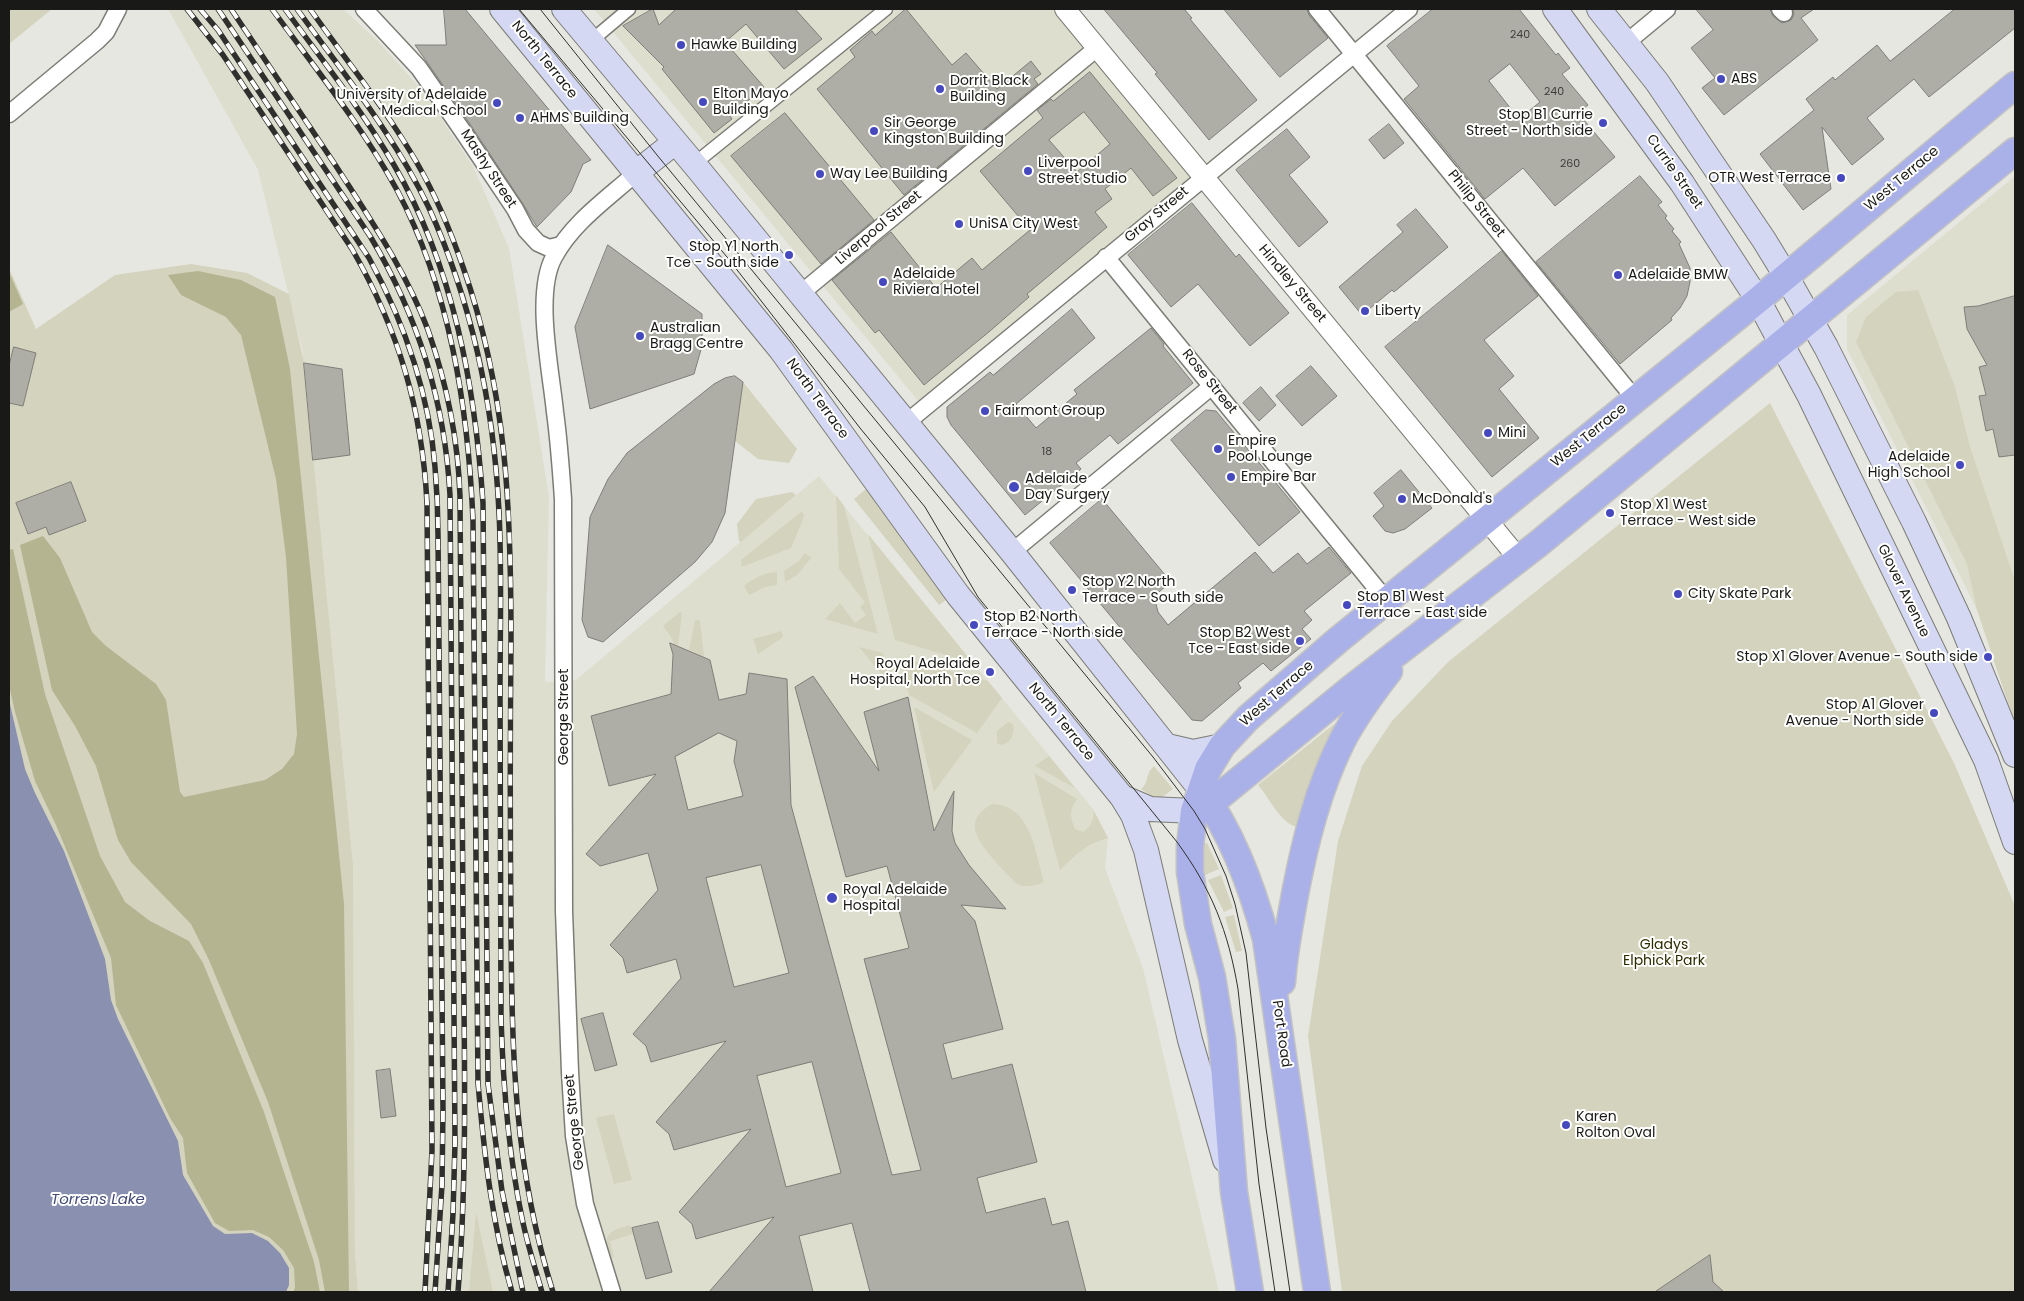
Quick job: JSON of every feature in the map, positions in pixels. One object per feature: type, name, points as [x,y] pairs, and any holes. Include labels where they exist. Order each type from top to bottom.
[{"type":"main road","name":"North Terrace","points":[[502,9],[781,350],[958,595],[1122,797],[1141,833]]},
{"type":"main road","points":[[564,9],[694,164],[1012,552],[1167,746],[1202,801],[1190,846],[1190,886],[1212,977],[1222,1040],[1234,1192],[1250,1292]]},
{"type":"main road","name":"Currie Street","points":[[1555,9],[1682,183],[1758,300],[1782,343]]},
{"type":"main road","points":[[1599,9],[1657,82],[1764,240],[1811,320],[1914,522],[1959,618],[2015,755]]},
{"type":"main road","name":"West Terrace","points":[[1202,801],[1208,769],[1222,746],[1248,718],[1386,600],[1758,300],[2015,85]]},
{"type":"main road","points":[[636,173],[675,142]]},
{"type":"main road","points":[[1234,1192],[1190,1040],[1141,833],[1202,801],[1519,559],[2015,151]]},
{"type":"main road","name":"Glover Avenue","points":[[1782,343],[1986,760],[2015,842]]},
{"type":"main road","points":[[1282,1043],[1282,984],[1288,931],[1308,835],[1325,782],[1342,741],[1372,694],[1405,654],[1439,621]]},
{"type":"main road","points":[[1167,746],[1193,752],[1222,746]]},
{"type":"main road","name":"North Terrace","points":[[1122,797],[1150,809],[1202,801]]},
{"type":"main road","name":"Port Road","points":[[1202,801],[1237,852],[1260,918],[1270,959],[1316,1292]]},
{"type":"street","points":[[9,114],[97,41],[106,32],[118,9]]},
{"type":"street","name":"Mashy Street","points":[[364,9],[418,68],[515,209],[526,230],[538,243],[549,248],[561,246]]},
{"type":"street","points":[[591,41],[629,9]]},
{"type":"street","points":[[694,164],[886,9]]},
{"type":"street","name":"Hindley Street","points":[[1065,9],[1519,559]]},
{"type":"street","name":"Philip Street","points":[[1317,9],[1635,399]]},
{"type":"street","name":"Gray Street","points":[[906,423],[1409,9]]},
{"type":"street","points":[[1626,43],[1667,9]]},
{"type":"street","name":"Liverpool Street","points":[[800,294],[1097,48]]},
{"type":"street","name":"George Street","points":[[612,1292],[585,1204],[574,1136],[564,911],[563,499],[560,446],[544,306],[546,275],[553,258],[561,246],[583,219],[636,173]]},
{"type":"street","name":"Rose Street","points":[[1106,257],[1386,600]]},
{"type":"street","points":[[1012,552],[1212,386]]},
{"type":"shaded area","points":[[168,9],[343,9],[377,40],[421,89],[473,166],[509,248],[549,497],[545,682],[576,680],[819,476],[1093,809],[1108,838],[1105,868],[1143,968],[1219,1292],[358,1292],[355,1253],[353,864],[302,349],[258,170]]},
{"type":"shaded area","name":"UniSA City West","points":[[594,9],[1065,9],[1203,177],[924,408]]},
{"type":"shaded area","name":"Adelaide High School","points":[[2015,176],[2015,581],[1977,610],[1847,349],[1847,315]]},
{"type":"green space","points":[[9,9],[52,9],[9,44]]},
{"type":"green space","points":[[191,264],[247,273],[289,294],[304,363],[353,864],[355,1253],[358,1292],[9,1292],[9,268],[36,329],[115,275]]},
{"type":"green space","points":[[198,271],[241,280],[275,297],[290,369],[344,904],[349,1292],[325,1292],[319,1260],[268,1102],[209,960],[191,924],[131,862],[118,840],[96,766],[75,726],[52,690],[20,545],[43,536],[60,558],[92,632],[106,646],[156,684],[166,700],[180,792],[184,797],[265,780],[282,769],[294,754],[297,734],[286,557],[276,479],[241,335],[226,317],[181,295],[168,275]]},
{"type":"green space","points":[[9,272],[23,304],[9,312]]},
{"type":"green space","points":[[1918,290],[1955,387],[1970,447],[2015,581],[2015,724],[1977,610],[1967,564],[1856,342],[1866,317],[1896,292]]},
{"type":"green space","points":[[743,382],[797,449],[789,463],[758,459],[735,441]]},
{"type":"green space","name":"Gladys Elphick Park","points":[[1770,403],[1954,763],[2015,906],[2015,1292],[1342,1292],[1308,1036],[1338,841],[1362,766],[1392,721],[1448,662]]},
{"type":"green space","points":[[866,489],[946,600],[939,605],[854,499]]},
{"type":"green space","points":[[792,492],[796,495],[741,542],[739,541],[737,524],[756,499]]},
{"type":"green space","points":[[836,495],[844,506],[878,634],[825,619],[840,603],[855,623],[866,615],[860,607],[865,602],[839,569]]},
{"type":"green space","points":[[801,512],[804,514],[803,519],[791,548],[742,567],[741,560]]},
{"type":"green space","points":[[868,534],[973,663],[895,640]]},
{"type":"green space","points":[[13,549],[45,694],[100,856],[125,902],[150,921],[189,941],[203,963],[264,1112],[314,1262],[320,1292],[293,1292],[295,1288],[294,1268],[283,1250],[269,1237],[253,1230],[229,1231],[215,1223],[187,1173],[183,1138],[170,1118],[116,1005],[111,958],[56,825],[35,781],[15,712],[9,685],[9,550]]},
{"type":"green space","points":[[805,553],[811,558],[797,575],[785,582],[784,571],[799,561]]},
{"type":"green space","points":[[777,572],[777,585],[765,587],[749,595],[744,586],[760,576]]},
{"type":"green space","points":[[680,612],[682,613],[678,646],[674,644],[663,626]]},
{"type":"green space","points":[[695,621],[700,621],[704,657],[689,650]]},
{"type":"green space","points":[[782,631],[783,637],[758,654],[753,639]]},
{"type":"green space","points":[[859,647],[883,653],[890,684]]},
{"type":"green space","points":[[899,657],[988,681],[1002,698],[977,733],[909,695]]},
{"type":"green space","points":[[914,707],[972,740],[934,792]]},
{"type":"green space","points":[[1340,721],[1304,801],[1297,827],[1291,825],[1280,815],[1258,785]]},
{"type":"green space","points":[[1008,722],[1013,724],[1013,735],[1007,743],[1000,745],[997,743],[997,731]]},
{"type":"green space","points":[[1049,756],[1075,788],[1035,766]]},
{"type":"green space","points":[[1154,766],[1173,789],[1161,798],[1151,796],[1141,789]]},
{"type":"green space","points":[[1034,773],[1077,799],[1071,814],[1075,829],[1083,832],[1088,828],[1094,811],[1108,838],[1082,850],[1060,870]]},
{"type":"green space","points":[[992,804],[1005,806],[1015,812],[1023,821],[1034,844],[1044,882],[1030,886],[1017,884],[992,858],[980,842],[975,828],[976,820],[982,811]]},
{"type":"green space","points":[[1207,843],[1219,869],[1205,875],[1203,868],[1204,844]]},
{"type":"green space","points":[[1221,875],[1233,908],[1224,912],[1208,880]]},
{"type":"green space","points":[[1234,915],[1242,951],[1236,952],[1225,917]]},
{"type":"green space","points":[[614,1114],[632,1180],[614,1184],[596,1118]]},
{"type":"green space","points":[[476,1212],[493,1292],[469,1292]]},
{"type":"green space","points":[[630,1225],[633,1234],[610,1241],[614,1258],[612,1257],[607,1243],[609,1235],[617,1229]]},
{"type":"water","name":"Torrens Lake","points":[[9,700],[25,769],[64,851],[105,959],[111,1000],[118,1019],[178,1141],[183,1175],[213,1226],[225,1234],[252,1233],[268,1241],[280,1253],[289,1268],[289,1285],[286,1292],[9,1292]]},
{"type":"building","name":"University of Adelaide Medical School","points":[[444,9],[465,9],[591,160],[583,164],[571,192],[537,227],[470,124],[415,45],[446,45]]},
{"type":"building","points":[[653,9],[659,25],[676,9],[795,9],[822,39],[784,69],[746,24],[725,42],[764,87],[730,116],[732,119],[714,133],[662,69],[664,67],[623,26]]},
{"type":"building","points":[[906,9],[952,65],[966,53],[997,89],[1031,61],[1041,74],[1034,79],[1038,84],[904,195],[817,89],[855,57],[850,50],[872,31],[875,35]]},
{"type":"building","points":[[1104,9],[1184,9],[1192,18],[1190,19],[1257,100],[1209,140]]},
{"type":"building","points":[[1224,9],[1307,9],[1309,15],[1328,38],[1280,77]]},
{"type":"building","points":[[1433,9],[1519,9],[1556,55],[1558,53],[1570,68],[1562,74],[1588,105],[1578,113],[1615,157],[1555,206],[1523,168],[1485,199],[1404,99],[1419,86],[1387,46]],"holes":[[[1510,64],[1540,102],[1519,119],[1489,81]]]},
{"type":"building","points":[[1696,9],[1770,9],[1773,16],[1782,23],[1791,20],[1794,15],[1793,9],[1814,9],[1801,18],[1818,40],[1724,115],[1702,88],[1715,78],[1691,48],[1713,30]]},
{"type":"building","points":[[1955,9],[2015,9],[2015,28],[1929,97],[1914,79],[1867,118],[1884,139],[1852,165],[1822,127],[1831,189],[1803,210],[1760,154],[1814,110],[1806,99],[1833,77],[1835,80],[1877,45],[1890,61]]},
{"type":"building","points":[[1090,72],[1177,178],[1153,196],[1131,168],[1105,189],[1112,199],[1095,212],[1107,227],[1027,294],[1029,297],[990,331],[924,385],[879,330],[875,333],[832,280],[891,232],[936,288],[972,258],[982,270],[1030,230],[980,171],[1043,118],[1037,110],[1051,99],[1053,101]],"holes":[[[1084,112],[1110,144],[1077,172],[1049,140]]]},
{"type":"building","points":[[785,113],[874,220],[821,264],[731,156]]},
{"type":"building","points":[[1389,124],[1404,143],[1384,159],[1369,140]]},
{"type":"building","points":[[1287,129],[1310,157],[1289,175],[1328,222],[1299,247],[1236,170]]},
{"type":"building","name":"Adelaide BMW","points":[[1640,176],[1662,202],[1658,205],[1674,229],[1672,231],[1681,242],[1679,244],[1690,268],[1690,282],[1687,296],[1671,318],[1672,320],[1620,364],[1536,262]]},
{"type":"building","points":[[1192,203],[1236,257],[1239,254],[1289,313],[1250,346],[1198,284],[1171,307],[1128,255]]},
{"type":"building","points":[[1416,209],[1448,247],[1394,292],[1392,290],[1362,315],[1339,287],[1403,232],[1397,225]]},
{"type":"building","name":"Australian Bragg Centre","points":[[608,245],[702,314],[702,346],[694,374],[590,409],[575,327]]},
{"type":"building","points":[[1502,251],[1538,296],[1484,340],[1514,376],[1499,389],[1539,438],[1492,477],[1385,347]]},
{"type":"building","points":[[2015,296],[2015,455],[1999,457],[1993,429],[1986,431],[1979,396],[1986,395],[1979,367],[1987,365],[1967,329],[1964,307],[1978,306]]},
{"type":"building","points":[[1072,309],[1095,338],[1016,404],[1036,428],[1077,394],[1074,390],[1151,328],[1193,383],[1118,444],[1110,435],[1076,463],[1081,469],[1025,515],[951,425],[947,417],[947,407],[990,372],[993,375]]},
{"type":"building","points":[[14,347],[36,353],[23,406],[9,403],[9,366]]},
{"type":"building","points":[[304,363],[342,369],[350,455],[313,460]]},
{"type":"building","points":[[1311,366],[1337,396],[1302,426],[1276,396]]},
{"type":"building","points":[[735,376],[743,382],[725,513],[712,542],[695,562],[603,642],[588,637],[582,620],[590,517],[608,479],[627,453],[714,384],[725,378]]},
{"type":"building","points":[[1261,387],[1276,405],[1259,421],[1243,403]]},
{"type":"building","points":[[1206,410],[1216,411],[1300,512],[1259,546],[1171,440]]},
{"type":"building","name":"McDonald's","points":[[1401,470],[1432,508],[1405,529],[1393,533],[1385,531],[1373,516],[1384,506],[1374,493]]},
{"type":"building","points":[[71,482],[86,521],[49,535],[46,527],[28,534],[16,503]]},
{"type":"building","points":[[1102,499],[1171,582],[1154,596],[1158,612],[1168,625],[1255,552],[1273,573],[1298,553],[1307,564],[1329,547],[1351,573],[1304,611],[1312,620],[1302,629],[1311,639],[1271,671],[1263,663],[1238,683],[1241,688],[1202,721],[1192,720],[1119,634],[1123,631],[1050,543]]},
{"type":"building","points":[[670,643],[710,660],[719,700],[746,694],[749,673],[787,679],[791,805],[892,1175],[921,1170],[864,959],[909,948],[887,866],[846,877],[795,687],[813,676],[879,771],[864,712],[908,697],[934,831],[954,791],[952,831],[955,843],[969,865],[1006,909],[961,905],[975,921],[1003,1029],[943,1044],[952,1079],[1012,1064],[1037,1162],[977,1178],[986,1213],[1045,1198],[1052,1225],[1068,1221],[1086,1292],[870,1292],[852,1223],[799,1236],[813,1292],[709,1292],[774,1217],[696,1239],[692,1224],[679,1212],[751,1129],[674,1150],[669,1134],[656,1122],[726,1041],[651,1062],[646,1046],[633,1034],[681,978],[676,959],[627,973],[623,958],[610,945],[658,890],[648,853],[600,866],[586,854],[656,774],[609,786],[591,716],[671,694],[673,655]],"holes":[[[719,733],[737,741],[734,761],[743,796],[688,810],[675,757]],[[761,865],[789,973],[734,987],[706,878]],[[812,1062],[841,1173],[786,1187],[757,1076]]]},
{"type":"building","points":[[603,1013],[617,1065],[595,1071],[581,1019]]},
{"type":"building","points":[[390,1069],[396,1116],[381,1118],[376,1071]]},
{"type":"building","points":[[658,1222],[672,1272],[646,1279],[632,1228]]},
{"type":"building","points":[[1710,1255],[1713,1282],[1724,1292],[1655,1292]]},
{"type":"tram line","points":[[519,9],[727,257],[860,428],[925,507],[978,597],[1177,842],[1200,877],[1224,930],[1238,989],[1259,1184],[1275,1292]]},
{"type":"tram line","points":[[540,9],[657,155],[1153,757],[1194,811],[1205,829],[1226,876],[1235,904],[1246,953],[1266,1128],[1290,1292]]},
{"type":"railway","points":[[187,9],[223,55],[352,249],[369,280],[395,341],[405,372],[420,435],[427,503],[432,1150],[425,1292]]},
{"type":"railway","points":[[200,9],[218,30],[369,258],[382,282],[413,359],[421,385],[432,439],[438,526],[443,1109],[442,1185],[435,1292]]},
{"type":"railway","points":[[218,9],[370,236],[387,266],[402,297],[426,361],[442,427],[450,495],[455,1143],[448,1292]]},
{"type":"railway","points":[[231,9],[336,166],[398,266],[419,308],[435,350],[446,391],[454,433],[460,496],[465,1102],[458,1292]]},
{"type":"railway","points":[[272,9],[369,143],[397,190],[431,268],[453,350],[461,392],[473,520],[478,1083],[486,1162],[494,1215],[512,1292]]},
{"type":"railway","points":[[285,9],[369,125],[415,204],[446,286],[467,372],[474,415],[483,503],[488,1084],[502,1191],[523,1292]]},
{"type":"railway","points":[[297,9],[384,130],[429,208],[444,244],[469,319],[486,395],[496,473],[500,534],[501,1017],[503,1067],[507,1118],[517,1193],[526,1237],[542,1292]]},
{"type":"railway","points":[[310,9],[392,123],[431,188],[448,227],[478,313],[498,405],[504,451],[510,543],[511,975],[514,1066],[523,1156],[530,1201],[553,1292]]},
{"type":"place","name":"Hawke Building","points":[[681,45]]},
{"type":"place","name":"ABS","points":[[1721,79]]},
{"type":"place","name":"Dorrit Black Building","points":[[940,89]]},
{"type":"place","name":"Elton Mayo Building","points":[[703,102]]},
{"type":"place","name":"University of Adelaide Medical School","points":[[497,103]]},
{"type":"place","name":"AHMS Building","points":[[520,118]]},
{"type":"place","name":"Stop B1 Currie Street - North side","points":[[1603,123]]},
{"type":"place","name":"Sir George Kingston Building","points":[[874,131]]},
{"type":"place","name":"Liverpool Street Studio","points":[[1028,171]]},
{"type":"place","name":"Way Lee Building","points":[[820,174]]},
{"type":"place","name":"OTR West Terrace","points":[[1841,178]]},
{"type":"place","name":"UniSA City West","points":[[959,224]]},
{"type":"place","name":"Stop Y1 North Tce - South side","points":[[789,255]]},
{"type":"place","name":"Adelaide BMW","points":[[1618,275]]},
{"type":"place","name":"Adelaide Riviera Hotel","points":[[883,282]]},
{"type":"place","name":"Liberty","points":[[1365,311]]},
{"type":"place","name":"Australian Bragg Centre","points":[[640,336]]},
{"type":"place","name":"Fairmont Group","points":[[985,411]]},
{"type":"place","name":"Mini","points":[[1488,433]]},
{"type":"place","name":"Empire Pool Lounge","points":[[1218,449]]},
{"type":"place","name":"Adelaide High School","points":[[1960,465]]},
{"type":"place","name":"Empire Bar","points":[[1231,477]]},
{"type":"place","name":"Adelaide Day Surgery","points":[[1014,487]]},
{"type":"place","name":"McDonald's","points":[[1402,499]]},
{"type":"place","name":"Stop X1 West Terrace - West side","points":[[1610,513]]},
{"type":"place","name":"Stop Y2 North Terrace - South side","points":[[1072,590]]},
{"type":"place","name":"City Skate Park","points":[[1678,594]]},
{"type":"place","name":"Stop B1 West Terrace - East side","points":[[1347,605]]},
{"type":"place","name":"Stop B2 North Terrace - North side","points":[[974,625]]},
{"type":"place","name":"Stop B2 West Tce - East side","points":[[1300,641]]},
{"type":"place","name":"Stop X1 Glover Avenue - South side","points":[[1988,657]]},
{"type":"place","name":"Royal Adelaide Hospital, North Tce","points":[[990,672]]},
{"type":"place","name":"Stop A1 Glover Avenue - North side","points":[[1934,713]]},
{"type":"place","name":"Royal Adelaide Hospital","points":[[832,898]]},
{"type":"place","name":"Karen Rolton Oval","points":[[1566,1125]]}]
